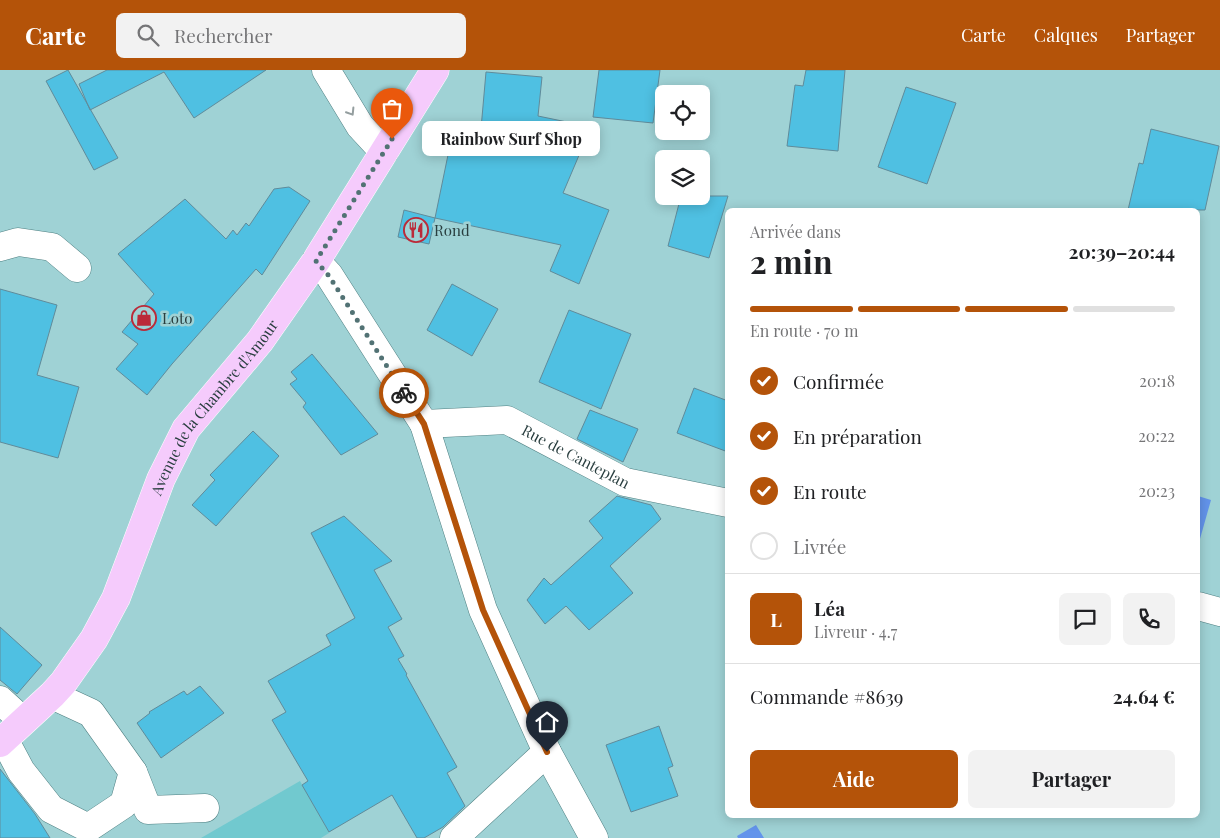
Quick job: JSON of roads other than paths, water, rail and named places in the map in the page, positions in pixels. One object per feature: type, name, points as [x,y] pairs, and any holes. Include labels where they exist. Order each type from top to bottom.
[{"type":"main road","name":"Avenue de la Chambre d'Amour","points":[[9,734],[52,695],[94,640],[116,598],[161,479],[186,429],[260,341],[316,261],[435,70]]},
{"type":"street","points":[[326,70],[360,126],[384,152]]},
{"type":"street","points":[[0,247],[18,242],[52,247],[77,268]]},
{"type":"street","points":[[316,261],[329,276],[424,424],[483,610],[547,752],[594,838]]},
{"type":"street","name":"Rue de Canteplan","points":[[424,424],[507,420],[624,482],[725,502]]},
{"type":"street","points":[[1200,607],[1220,612]]},
{"type":"street","points":[[52,695],[91,713],[132,772],[148,810],[205,808]]},
{"type":"street","points":[[0,700],[21,771],[51,809],[89,833],[124,804],[132,772]]},
{"type":"street","points":[[454,838],[547,752]]},
{"type":"water","points":[[1200,497],[1211,500],[1200,539]]},
{"type":"water","points":[[756,825],[764,838],[738,838],[737,836]]},
{"type":"place","name":"Rainbow Surf Shop","points":[[392,139]]},
{"type":"place","name":"Rond","points":[[416,230]]},
{"type":"place","name":"Loto","points":[[144,318]]}]
